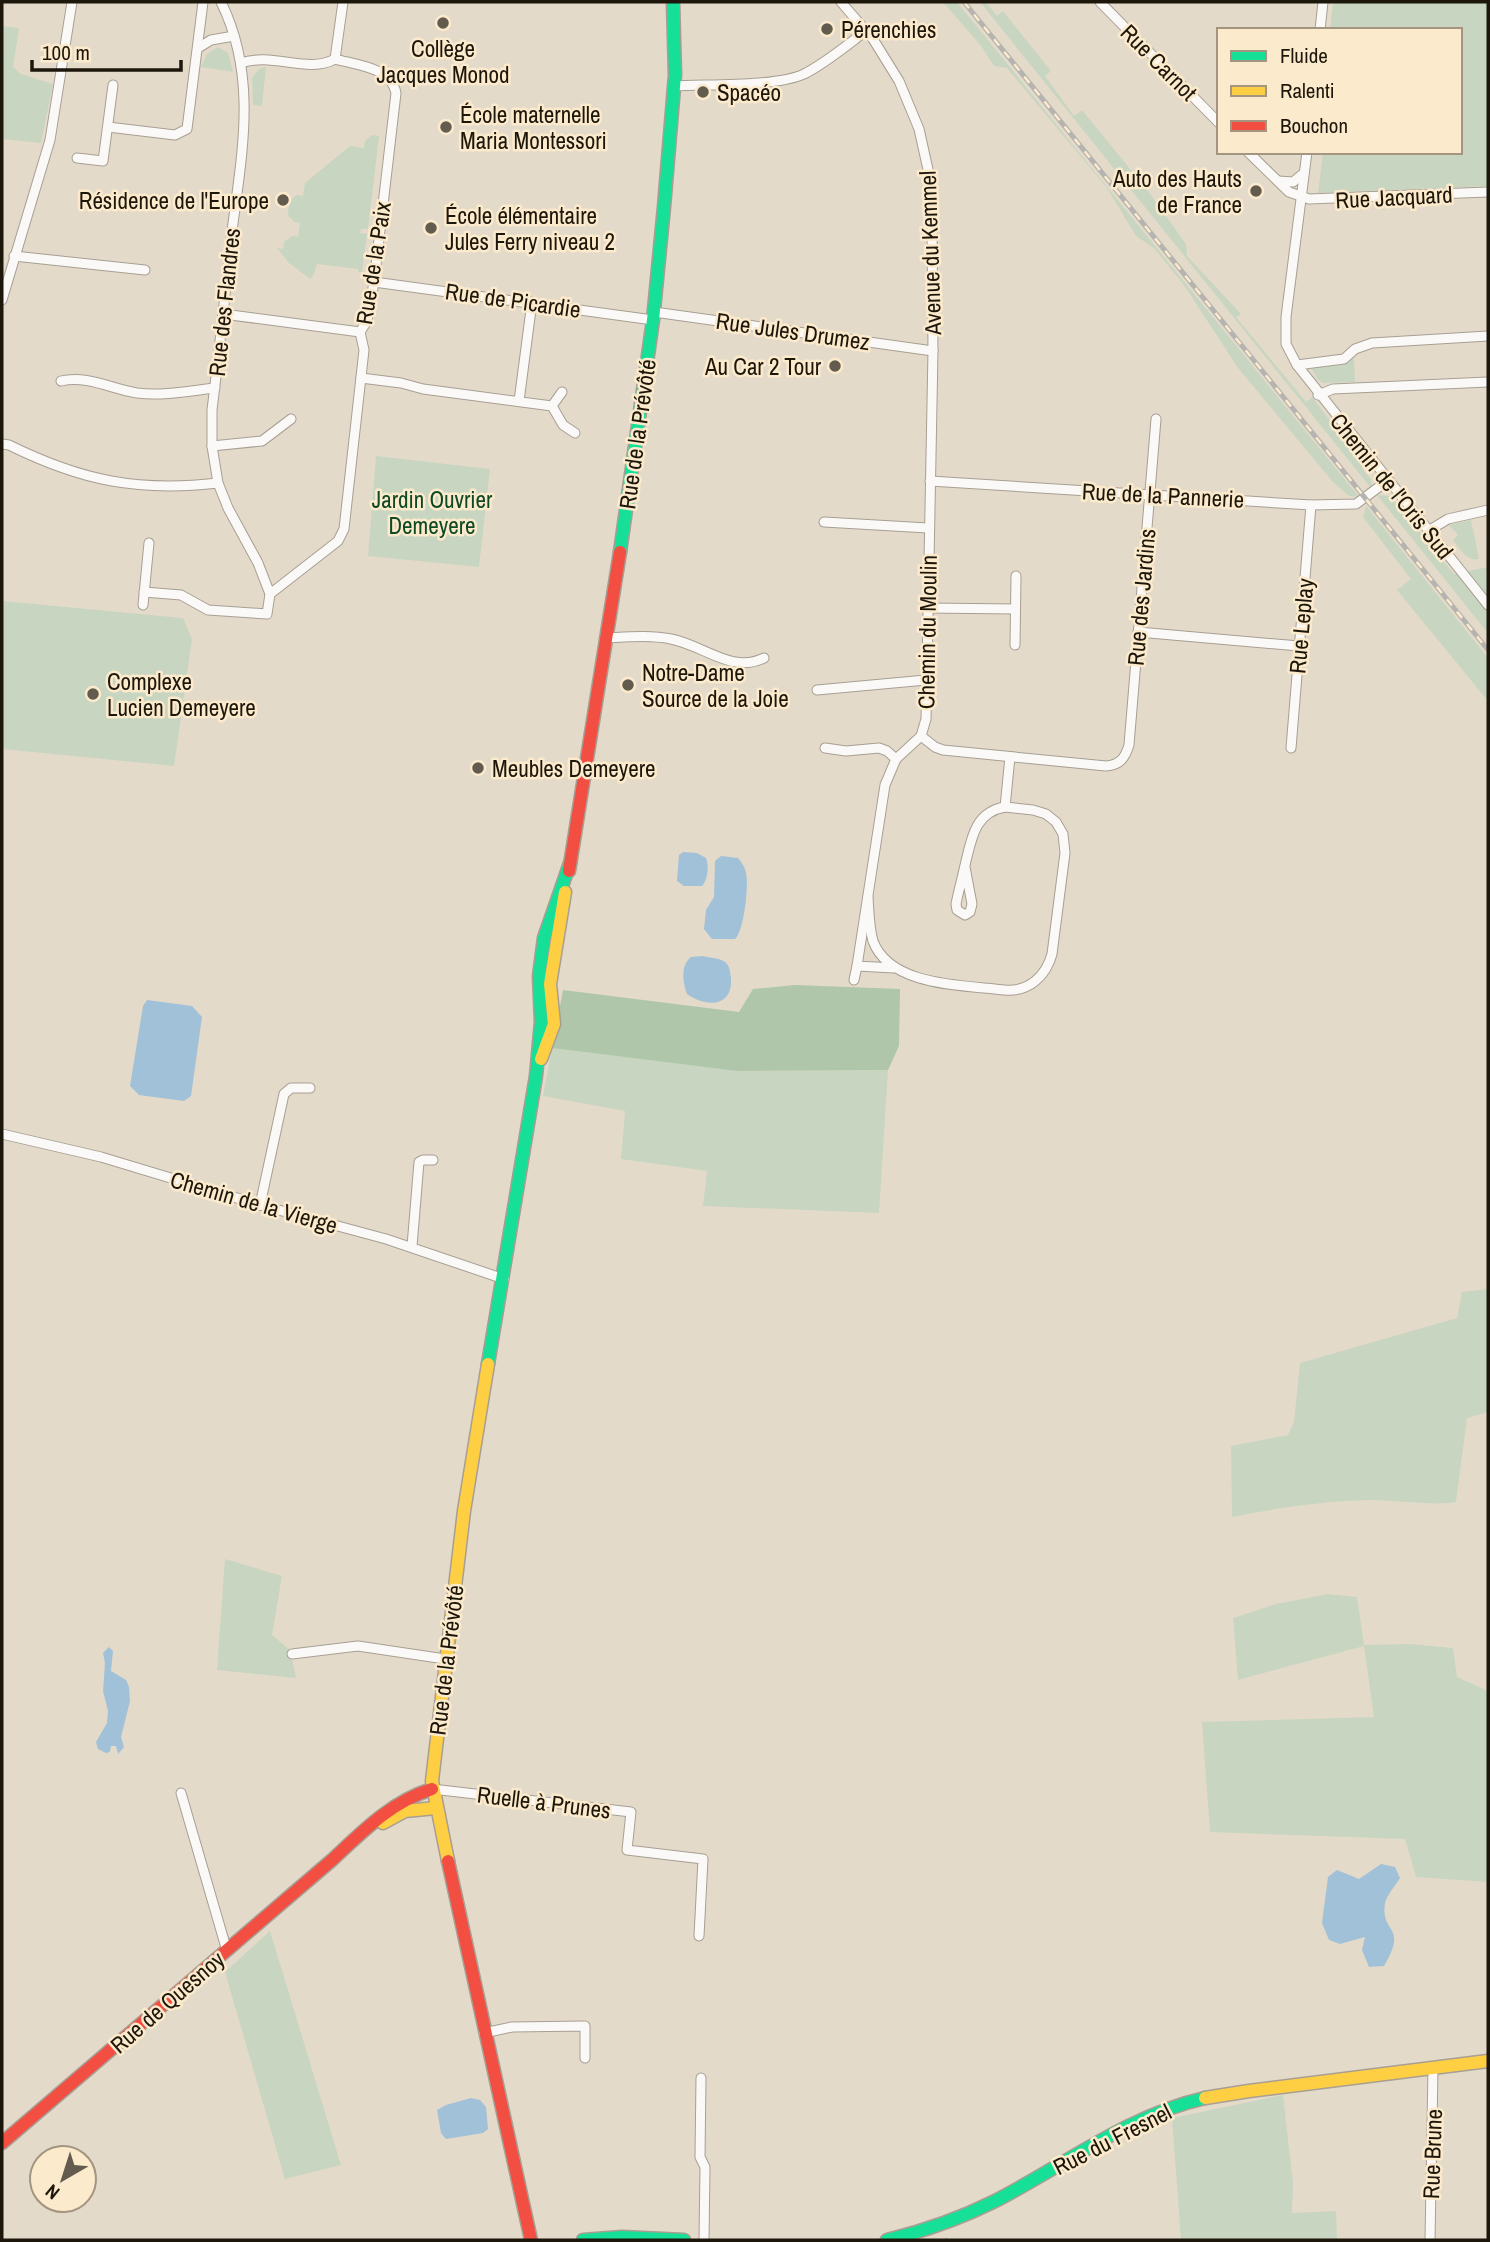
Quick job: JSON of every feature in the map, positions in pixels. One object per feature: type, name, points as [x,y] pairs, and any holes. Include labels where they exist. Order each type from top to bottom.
[{"type":"street","points":[[2,300],[50,140],[72,2]]},
{"type":"street","points":[[108,127],[175,135],[184,132],[189,124],[203,2]]},
{"type":"street","name":"Rue des Flandres","points":[[221,2],[241,63],[246,121],[211,418],[212,446],[218,483],[258,563],[270,594]]},
{"type":"street","points":[[241,63],[261,58],[318,65],[335,59],[342,2]]},
{"type":"street","name":"Rue de la Prévôté","points":[[530,2240],[432,1789],[432,1770],[464,1511],[536,1076],[554,1024],[550,984],[628,502],[653,316],[674,86],[673,2]]},
{"type":"street","name":"Avenue du Kemmel","points":[[841,2],[866,30],[888,61],[912,110],[925,152],[931,197],[933,351],[928,528]]},
{"type":"street","name":"Rue Carnot","points":[[1100,2],[1217,121]]},
{"type":"street","points":[[1320,28],[1323,2]]},
{"type":"street","points":[[674,86],[793,78],[817,66],[866,30]]},
{"type":"street","points":[[200,31],[211,40]]},
{"type":"street","points":[[198,48],[211,40],[234,36]]},
{"type":"street","name":"Rue de la Paix","points":[[270,594],[336,543],[342,534],[364,350],[360,332],[367,321],[374,282],[396,89],[382,73],[335,59]]},
{"type":"street","points":[[77,158],[103,161],[113,85]]},
{"type":"street","points":[[1250,154],[1289,192],[1301,197]]},
{"type":"street","name":"Chemin de l'Oris Sud","points":[[1307,154],[1285,332],[1286,344],[1318,395],[1488,605]]},
{"type":"street","points":[[1276,181],[1293,182],[1304,173]]},
{"type":"street","name":"Rue Jacquard","points":[[1301,197],[1322,200],[1488,192]]},
{"type":"street","points":[[14,256],[145,270]]},
{"type":"street","name":"Rue de Picardie","points":[[374,282],[653,316]]},
{"type":"street","points":[[519,401],[533,302]]},
{"type":"street","points":[[223,314],[360,332]]},
{"type":"street","name":"Rue Jules Drumez","points":[[653,316],[933,351]]},
{"type":"street","points":[[1297,365],[1344,359],[1355,349],[1372,343],[1488,336]]},
{"type":"street","points":[[361,378],[552,406]]},
{"type":"street","points":[[61,381],[84,379],[146,394],[215,388]]},
{"type":"street","points":[[1318,395],[1333,389],[1488,382]]},
{"type":"street","points":[[552,406],[562,392]]},
{"type":"street","points":[[552,406],[563,425],[575,433]]},
{"type":"street","points":[[212,446],[262,441],[291,419]]},
{"type":"street","name":"Rue des Jardins","points":[[1110,766],[1122,760],[1129,745],[1156,419]]},
{"type":"street","points":[[2,444],[59,468],[113,482],[158,487],[218,483]]},
{"type":"street","name":"Rue de la Pannerie","points":[[930,481],[1311,505],[1356,504],[1387,481]]},
{"type":"street","name":"Rue Leplay","points":[[1291,748],[1311,505]]},
{"type":"street","points":[[1428,531],[1448,519],[1488,510]]},
{"type":"street","points":[[824,522],[928,528]]},
{"type":"street","name":"Chemin du Moulin","points":[[896,759],[921,736],[925,725],[928,528]]},
{"type":"street","points":[[143,605],[149,542]]},
{"type":"street","points":[[1015,645],[1016,576]]},
{"type":"street","points":[[144,592],[181,595],[208,610],[267,614],[270,594]]},
{"type":"street","points":[[927,608],[1015,609]]},
{"type":"street","points":[[1138,632],[1300,646]]},
{"type":"street","points":[[606,638],[648,636],[670,639],[745,664],[764,657]]},
{"type":"street","points":[[817,691],[926,680]]},
{"type":"street","name":"Chemin du Moulin","points":[[921,736],[943,750],[1110,766]]},
{"type":"street","points":[[825,748],[846,751],[879,748],[896,759],[885,785],[854,980]]},
{"type":"street","points":[[1005,807],[1010,757]]},
{"type":"street","points":[[868,897],[874,942],[880,954],[896,968],[925,980],[1012,990],[1032,984],[1045,971],[1052,954],[1065,841],[1060,828],[1045,814],[1005,807],[988,814],[975,826],[965,867]]},
{"type":"street","points":[[857,966],[896,968]]},
{"type":"street","points":[[260,1205],[284,1094],[291,1088],[310,1088]]},
{"type":"street","name":"Chemin de la Vierge","points":[[2,1134],[112,1160],[412,1247],[504,1279]]},
{"type":"street","points":[[412,1247],[419,1162],[433,1160]]},
{"type":"street","points":[[292,1654],[358,1646],[446,1659]]},
{"type":"street","name":"Rue de Quesnoy","points":[[2,2143],[397,1803],[432,1789]]},
{"type":"street","name":"Ruelle à Prunes","points":[[432,1789],[631,1812],[627,1850],[703,1859],[699,1936]]},
{"type":"street","points":[[181,1793],[227,1951]]},
{"type":"street","name":"Rue de Quesnoy","points":[[332,1860],[398,1814],[409,1810],[436,1808]]},
{"type":"street","points":[[484,2033],[512,2027],[585,2026],[585,2058]]},
{"type":"street","name":"Rue du Fresnel","points":[[887,2240],[940,2227],[982,2210],[1120,2129],[1176,2105],[1250,2091],[1488,2061]]},
{"type":"street","name":"Rue Brune","points":[[1430,2240],[1433,2068]]},
{"type":"street","points":[[701,2078],[700,2157],[705,2167],[704,2240]]},
{"type":"street","points":[[583,2240],[684,2240]]},
{"type":"green space","points":[[943,2],[957,2],[1359,497],[1349,496],[1333,482],[1238,368],[1184,285],[1154,248],[1136,236],[1107,188],[1007,68],[994,66],[981,46]]},
{"type":"green space","points":[[980,2],[986,2],[997,16],[1003,11],[1051,71],[1045,76],[1074,116],[1082,110],[1148,191],[1186,244],[1187,256],[1241,314],[1236,317],[1306,402],[1312,397],[1360,460],[1371,479],[1371,488]]},
{"type":"green space","points":[[1333,2],[1488,2],[1488,186],[1318,193],[1323,154],[1462,154],[1462,28],[1330,28]]},
{"type":"green space","points":[[2,26],[19,28],[13,67],[21,74],[53,84],[41,143],[2,139]]},
{"type":"green space","points":[[218,47],[228,53],[233,72],[201,67],[207,54]]},
{"type":"green space","points":[[266,67],[262,106],[253,105],[252,78],[259,69]]},
{"type":"green space","points":[[372,135],[379,136],[368,229],[361,229],[360,233],[367,234],[362,272],[358,272],[358,269],[317,264],[310,279],[289,263],[277,248],[283,249],[284,242],[292,236],[298,237],[300,223],[294,222],[288,215],[289,201],[297,195],[303,196],[305,183],[350,146],[364,148],[365,141]]},
{"type":"green space","points":[[1354,358],[1355,382],[1323,383],[1317,379],[1312,369],[1315,366],[1343,365]]},
{"type":"green space","name":"Jardin Ouvrier Demeyere","points":[[376,456],[490,469],[479,567],[368,556]]},
{"type":"green space","points":[[1377,495],[1390,496],[1454,574],[1488,567],[1488,633]]},
{"type":"green space","points":[[1366,506],[1488,658],[1488,701],[1397,590],[1411,579],[1363,517]]},
{"type":"green space","points":[[1471,520],[1479,559],[1471,559],[1461,551],[1453,540],[1458,535],[1449,525]]},
{"type":"green space","name":"Complexe Lucien Demeyere","points":[[2,601],[183,618],[192,639],[174,766],[2,749]]},
{"type":"green space","points":[[795,985],[900,989],[899,1046],[888,1070],[737,1071],[552,1048],[563,990],[739,1012],[753,989]]},
{"type":"green space","points":[[552,1048],[737,1071],[888,1070],[879,1213],[703,1206],[707,1171],[621,1159],[625,1111],[543,1096]]},
{"type":"green space","points":[[1488,1289],[1488,1412],[1467,1418],[1456,1502],[1335,1502],[1232,1517],[1231,1446],[1288,1435],[1294,1422],[1300,1363],[1457,1318],[1462,1292]]},
{"type":"green space","points":[[225,1559],[282,1576],[272,1635],[290,1650],[296,1678],[217,1670]]},
{"type":"green space","points":[[1328,1594],[1357,1597],[1364,1645],[1410,1644],[1453,1648],[1457,1677],[1488,1691],[1488,1882],[1416,1877],[1405,1839],[1210,1832],[1202,1722],[1374,1717],[1364,1646],[1238,1680],[1233,1618],[1276,1604]]},
{"type":"green space","points":[[270,1931],[341,2165],[285,2179],[225,1972]]},
{"type":"green space","points":[[1283,2095],[1293,2184],[1292,2213],[1336,2211],[1337,2240],[1181,2240],[1172,2118]]},
{"type":"water","points":[[683,852],[697,853],[706,858],[706,880],[702,886],[684,886],[677,881],[679,855]]},
{"type":"water","points":[[721,856],[738,858],[746,873],[745,908],[735,939],[712,939],[704,929],[706,910],[714,897],[715,861]]},
{"type":"water","points":[[703,956],[723,961],[730,969],[731,988],[728,995],[717,1002],[695,999],[687,994],[685,965],[691,957]]},
{"type":"water","points":[[147,1000],[192,1006],[202,1017],[191,1096],[184,1101],[139,1095],[130,1086],[143,1006]]},
{"type":"water","points":[[109,1647],[113,1651],[111,1671],[126,1680],[129,1687],[130,1701],[121,1737],[124,1747],[118,1754],[116,1746],[111,1746],[110,1752],[106,1753],[98,1749],[96,1742],[107,1723],[108,1711],[103,1691],[103,1653]]},
{"type":"water","points":[[1381,1864],[1395,1867],[1400,1878],[1385,1903],[1386,1920],[1394,1936],[1394,1943],[1384,1966],[1369,1967],[1362,1950],[1365,1937],[1340,1944],[1329,1940],[1322,1923],[1328,1877],[1337,1870],[1359,1879]]},
{"type":"water","points":[[471,2098],[480,2100],[486,2107],[488,2129],[483,2133],[446,2139],[441,2133],[437,2110]]},
{"type":"railway","points":[[964,2],[1488,650]]},
{"type":"traffic: fast","points":[[620,552],[653,320],[664,207],[675,75],[673,2]]},
{"type":"traffic: fast","points":[[488,1364],[536,1076],[541,1022],[539,976],[544,938],[570,863]]},
{"type":"traffic: fast","points":[[887,2240],[941,2224],[980,2208],[1122,2129],[1176,2106],[1205,2098]]},
{"type":"traffic: fast","points":[[583,2240],[622,2237],[684,2240]]},
{"type":"traffic: slow","points":[[541,1059],[554,1024],[550,984],[565,892]]},
{"type":"traffic: slow","points":[[448,1861],[432,1781],[464,1511],[488,1364]]},
{"type":"traffic: slow","points":[[383,1823],[405,1811],[436,1808]]},
{"type":"traffic: slow","points":[[1205,2098],[1488,2061]]},
{"type":"traffic: jam","points":[[569,871],[620,552]]},
{"type":"traffic: jam","points":[[2,2143],[378,1818],[403,1802],[432,1789]]},
{"type":"traffic: jam","points":[[448,1861],[531,2240]]},
{"type":"place","name":"Collège Jacques Monod","points":[[443,23]]},
{"type":"place","name":"Pérenchies","points":[[827,29]]},
{"type":"place","name":"Spacéo","points":[[703,92]]},
{"type":"place","name":"École maternelle Maria Montessori","points":[[446,127]]},
{"type":"place","name":"Auto des Hauts de France","points":[[1256,191]]},
{"type":"place","name":"Résidence de l'Europe","points":[[283,200]]},
{"type":"place","name":"École élémentaire Jules Ferry niveau 2","points":[[431,228]]},
{"type":"place","name":"Au Car 2 Tour","points":[[835,366]]},
{"type":"place","name":"Notre-Dame Source de la Joie","points":[[628,685]]},
{"type":"place","name":"Complexe Lucien Demeyere","points":[[93,694]]},
{"type":"place","name":"Meubles Demeyere","points":[[478,768]]}]
